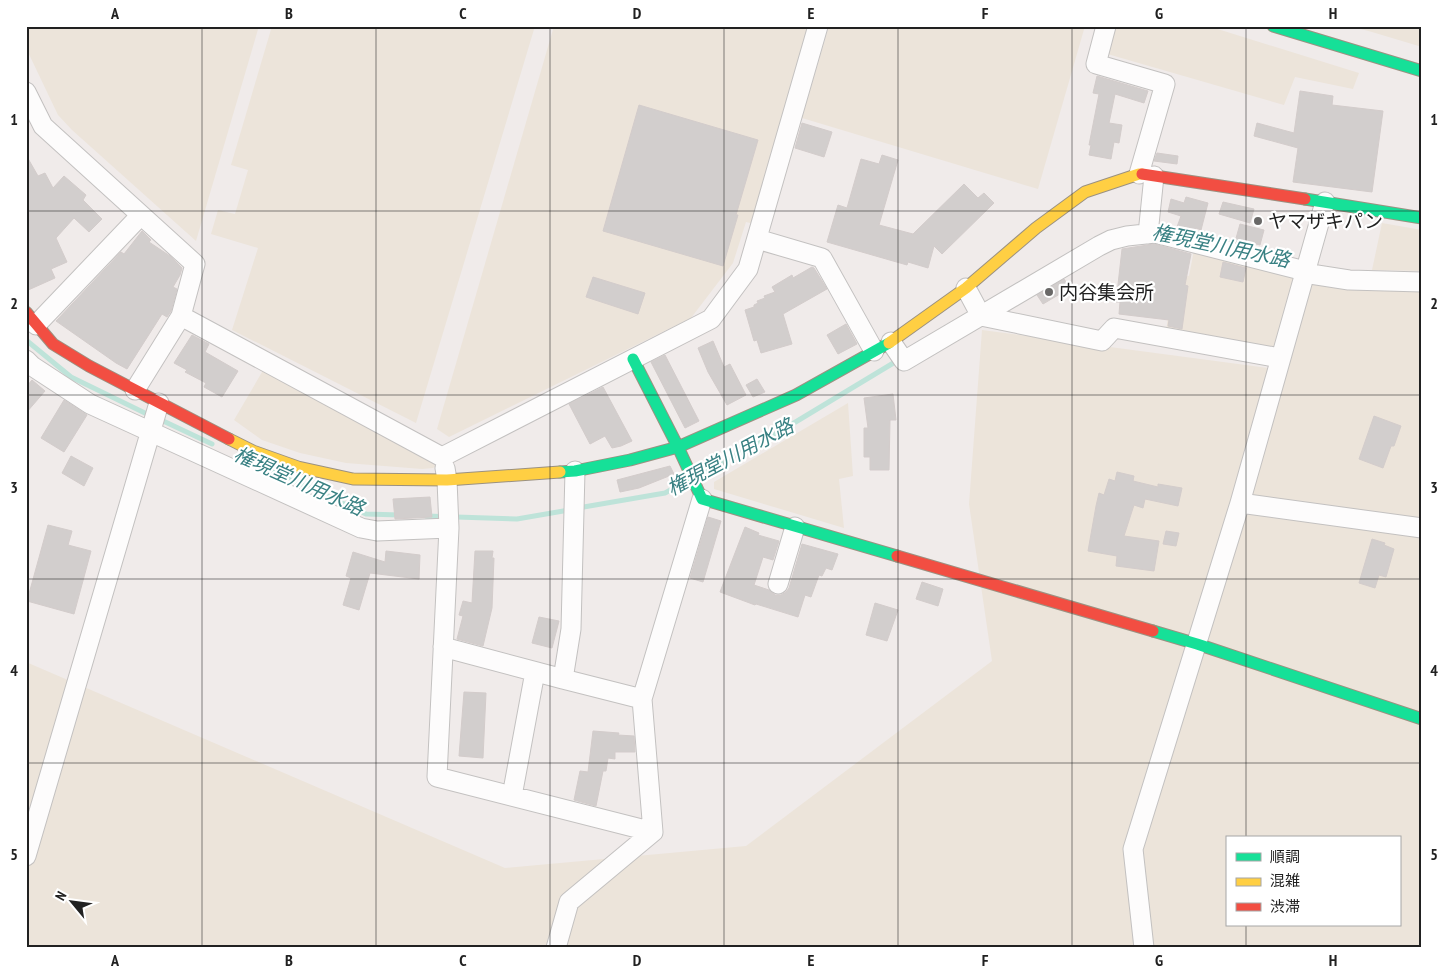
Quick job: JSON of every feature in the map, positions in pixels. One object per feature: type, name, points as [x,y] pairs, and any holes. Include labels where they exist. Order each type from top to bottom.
[{"type":"street","points":[[442,458],[711,319],[748,269],[818,26]]},
{"type":"street","points":[[1106,26],[1096,64],[1165,84],[1147,175],[1148,234]]},
{"type":"street","points":[[1273,26],[1422,71]]},
{"type":"street","points":[[26,92],[43,126],[195,264],[180,316],[136,390]]},
{"type":"street","points":[[141,215],[31,318],[52,344],[89,366],[253,451],[298,467],[353,479],[447,480],[575,471],[630,460],[678,447],[796,395],[891,342],[966,288],[1036,228],[1085,192],[1147,175],[1422,218]]},
{"type":"street","points":[[1144,948],[1133,849],[1240,503],[1325,202]]},
{"type":"street","points":[[891,342],[904,362],[1111,240],[1127,236],[1155,233],[1305,272],[1349,280],[1422,282]]},
{"type":"street","points":[[757,239],[822,258],[874,351]]},
{"type":"street","points":[[966,288],[982,316],[1102,341],[1114,328],[1280,358]]},
{"type":"street","points":[[180,316],[442,458],[447,480],[449,528],[437,777],[653,832]]},
{"type":"street","points":[[52,344],[29,363],[90,404],[150,432],[361,528],[377,531],[449,528]]},
{"type":"street","points":[[633,359],[702,499],[642,699],[653,832]]},
{"type":"street","points":[[26,856],[159,403]]},
{"type":"street","points":[[563,679],[571,629],[575,471]]},
{"type":"street","points":[[702,499],[1197,644],[1422,719]]},
{"type":"street","points":[[1240,503],[1422,528]]},
{"type":"street","points":[[778,584],[795,527]]},
{"type":"street","points":[[443,647],[642,699]]},
{"type":"street","points":[[512,796],[535,672]]},
{"type":"street","points":[[556,948],[569,902],[653,832]]},
{"type":"shaded area","points":[[26,26],[259,26],[196,241],[72,130],[58,115],[26,48]]},
{"type":"shaded area","points":[[272,26],[535,26],[416,423],[232,330],[258,248],[211,234],[218,210],[235,214],[248,170],[231,165]]},
{"type":"shaded area","points":[[554,26],[811,26],[754,224],[746,222],[733,263],[691,318],[449,437],[437,429]]},
{"type":"shaded area","points":[[829,26],[1085,26],[1038,189],[802,118]]},
{"type":"shaded area","points":[[1112,26],[1208,26],[1359,73],[1353,89],[1295,77],[1284,105],[1104,53]]},
{"type":"shaded area","points":[[1350,26],[1422,26],[1422,47],[1372,32]]},
{"type":"shaded area","points":[[1382,223],[1422,230],[1422,271],[1372,270]]},
{"type":"shaded area","points":[[1195,245],[1298,271],[1278,344],[1271,350],[1166,332],[1174,273],[1189,276]]},
{"type":"shaded area","points":[[1310,279],[1422,289],[1422,948],[26,948],[26,662],[505,868],[746,846],[992,661],[969,504],[982,330],[1284,370]]},
{"type":"shaded area","points":[[265,367],[434,458],[436,466],[422,469],[346,463],[300,453],[262,440],[234,420]]},
{"type":"shaded area","points":[[848,403],[853,476],[839,479],[844,528],[714,489],[714,482]]},
{"type":"building","points":[[1097,76],[1148,91],[1144,103],[1115,94],[1109,123],[1122,125],[1119,143],[1114,142],[1111,159],[1089,155],[1091,145],[1089,145],[1099,94],[1093,93]]},
{"type":"building","points":[[1300,91],[1333,96],[1332,105],[1383,111],[1372,192],[1293,182],[1298,148],[1254,136],[1257,123],[1294,133]]},
{"type":"building","points":[[639,105],[758,140],[723,266],[603,231]]},
{"type":"building","points":[[802,123],[832,132],[824,157],[795,148]]},
{"type":"building","points":[[1157,153],[1178,156],[1177,164],[1154,161]]},
{"type":"building","points":[[26,155],[38,176],[45,173],[53,188],[64,176],[86,195],[83,200],[102,219],[89,232],[74,218],[56,238],[67,262],[51,269],[55,278],[26,291]]},
{"type":"building","points":[[882,155],[898,160],[879,225],[913,234],[964,184],[978,198],[984,193],[994,203],[942,254],[934,246],[928,268],[908,262],[907,265],[827,242],[838,205],[847,208],[861,159],[879,164]]},
{"type":"building","points":[[1186,197],[1208,203],[1201,230],[1196,228],[1195,232],[1177,227],[1181,216],[1168,212],[1171,199],[1184,203]]},
{"type":"building","points":[[1223,202],[1254,209],[1250,223],[1219,214]]},
{"type":"building","points":[[1240,224],[1264,230],[1260,245],[1252,243],[1251,246],[1235,242]]},
{"type":"building","points":[[142,231],[151,240],[149,242],[170,256],[182,268],[173,287],[177,289],[171,311],[167,317],[162,314],[127,369],[56,321],[121,252],[124,254]]},
{"type":"building","points":[[1154,244],[1191,254],[1185,285],[1188,286],[1182,329],[1168,326],[1169,320],[1119,314],[1120,302],[1116,302],[1122,249]]},
{"type":"building","points":[[1223,262],[1246,268],[1243,282],[1220,277]]},
{"type":"building","points":[[812,267],[827,289],[783,314],[792,344],[761,353],[757,340],[754,341],[745,310],[754,307],[758,303],[757,301],[765,298],[764,296],[775,292],[772,287],[792,275],[793,278]]},
{"type":"building","points":[[593,277],[645,293],[638,314],[586,297]]},
{"type":"building","points":[[1064,279],[1070,288],[1043,304],[1037,295]]},
{"type":"building","points":[[846,324],[857,344],[838,354],[827,335]]},
{"type":"building","points":[[192,335],[209,344],[205,352],[238,371],[222,397],[204,387],[206,383],[185,372],[187,370],[174,363]]},
{"type":"building","points":[[713,341],[724,367],[730,364],[746,395],[727,405],[708,372],[698,348]]},
{"type":"building","points":[[665,355],[699,421],[685,428],[651,362]]},
{"type":"building","points":[[757,379],[765,392],[753,397],[746,385]]},
{"type":"building","points":[[32,380],[45,391],[26,413],[26,387]]},
{"type":"building","points":[[603,387],[632,441],[621,446],[612,448],[605,436],[590,444],[569,404]]},
{"type":"building","points":[[893,394],[896,420],[890,420],[889,470],[870,470],[870,457],[864,457],[864,428],[868,428],[864,398]]},
{"type":"building","points":[[64,400],[87,415],[64,452],[41,438]]},
{"type":"building","points":[[1374,416],[1401,426],[1383,468],[1359,459]]},
{"type":"building","points":[[71,456],[93,468],[84,486],[62,473]]},
{"type":"building","points":[[670,466],[674,474],[639,488],[620,492],[617,480]]},
{"type":"building","points":[[1117,472],[1134,476],[1133,481],[1158,487],[1158,484],[1182,488],[1178,506],[1145,499],[1143,508],[1134,505],[1124,536],[1159,541],[1154,571],[1116,566],[1117,556],[1088,551],[1099,493],[1104,495],[1109,479],[1115,481]]},
{"type":"building","points":[[430,497],[432,517],[395,519],[393,499]]},
{"type":"building","points":[[708,517],[721,521],[703,582],[690,578]]},
{"type":"building","points":[[48,525],[72,531],[68,545],[91,551],[74,614],[27,601]]},
{"type":"building","points":[[745,527],[759,533],[758,535],[779,541],[773,560],[763,557],[754,585],[769,590],[775,595],[781,595],[789,588],[802,544],[838,554],[832,570],[826,568],[822,576],[819,575],[811,597],[805,595],[798,617],[755,605],[720,592]]},
{"type":"building","points":[[1166,531],[1179,533],[1176,546],[1163,544]]},
{"type":"building","points":[[1372,539],[1385,543],[1384,545],[1394,549],[1386,577],[1379,575],[1375,588],[1359,583]]},
{"type":"building","points":[[386,551],[420,555],[419,579],[370,573],[359,610],[343,605],[351,578],[346,576],[353,552],[385,562]]},
{"type":"building","points":[[475,551],[493,551],[492,558],[494,558],[492,608],[483,646],[457,639],[463,616],[459,615],[463,601],[472,603]]},
{"type":"building","points":[[922,582],[943,589],[938,606],[916,599]]},
{"type":"building","points":[[875,603],[898,610],[887,641],[866,635]]},
{"type":"building","points":[[539,617],[559,621],[552,648],[532,643]]},
{"type":"building","points":[[464,692],[486,693],[483,758],[459,756]]},
{"type":"building","points":[[593,731],[634,736],[635,752],[615,752],[615,759],[608,758],[606,771],[603,771],[596,806],[574,800],[580,771],[588,772]]},
{"type":"waterway","name":"権現堂川用水路","points":[[26,340],[71,377],[151,416]]},
{"type":"waterway","name":"権現堂川用水路","points":[[699,475],[779,432],[900,359]]},
{"type":"waterway","name":"権現堂川用水路","points":[[159,419],[212,444]]},
{"type":"waterway","name":"権現堂川用水路","points":[[273,471],[366,514],[400,515]]},
{"type":"waterway","name":"権現堂川用水路","points":[[578,508],[665,493],[685,482]]},
{"type":"waterway","name":"権現堂川用水路","points":[[426,516],[517,519],[569,510]]},
{"type":"traffic: fast","points":[[1273,26],[1422,71]]},
{"type":"traffic: fast","points":[[1305,199],[1422,218]]},
{"type":"traffic: fast","points":[[560,472],[575,471],[630,460],[678,447],[796,395],[889,343]]},
{"type":"traffic: fast","points":[[633,359],[702,499],[897,556]]},
{"type":"traffic: fast","points":[[1153,631],[1422,719]]},
{"type":"traffic: slow","points":[[889,343],[966,288],[1036,228],[1085,192],[1142,174]]},
{"type":"traffic: slow","points":[[229,439],[253,451],[298,467],[353,479],[447,480],[560,472]]},
{"type":"traffic: jam","points":[[1142,174],[1305,199]]},
{"type":"traffic: jam","points":[[26,312],[53,344],[89,366],[229,439]]},
{"type":"traffic: jam","points":[[897,556],[1153,631]]},
{"type":"place","name":"ヤマザキパン","points":[[1258,221]]},
{"type":"place","name":"内谷集会所","points":[[1049,292]]}]
